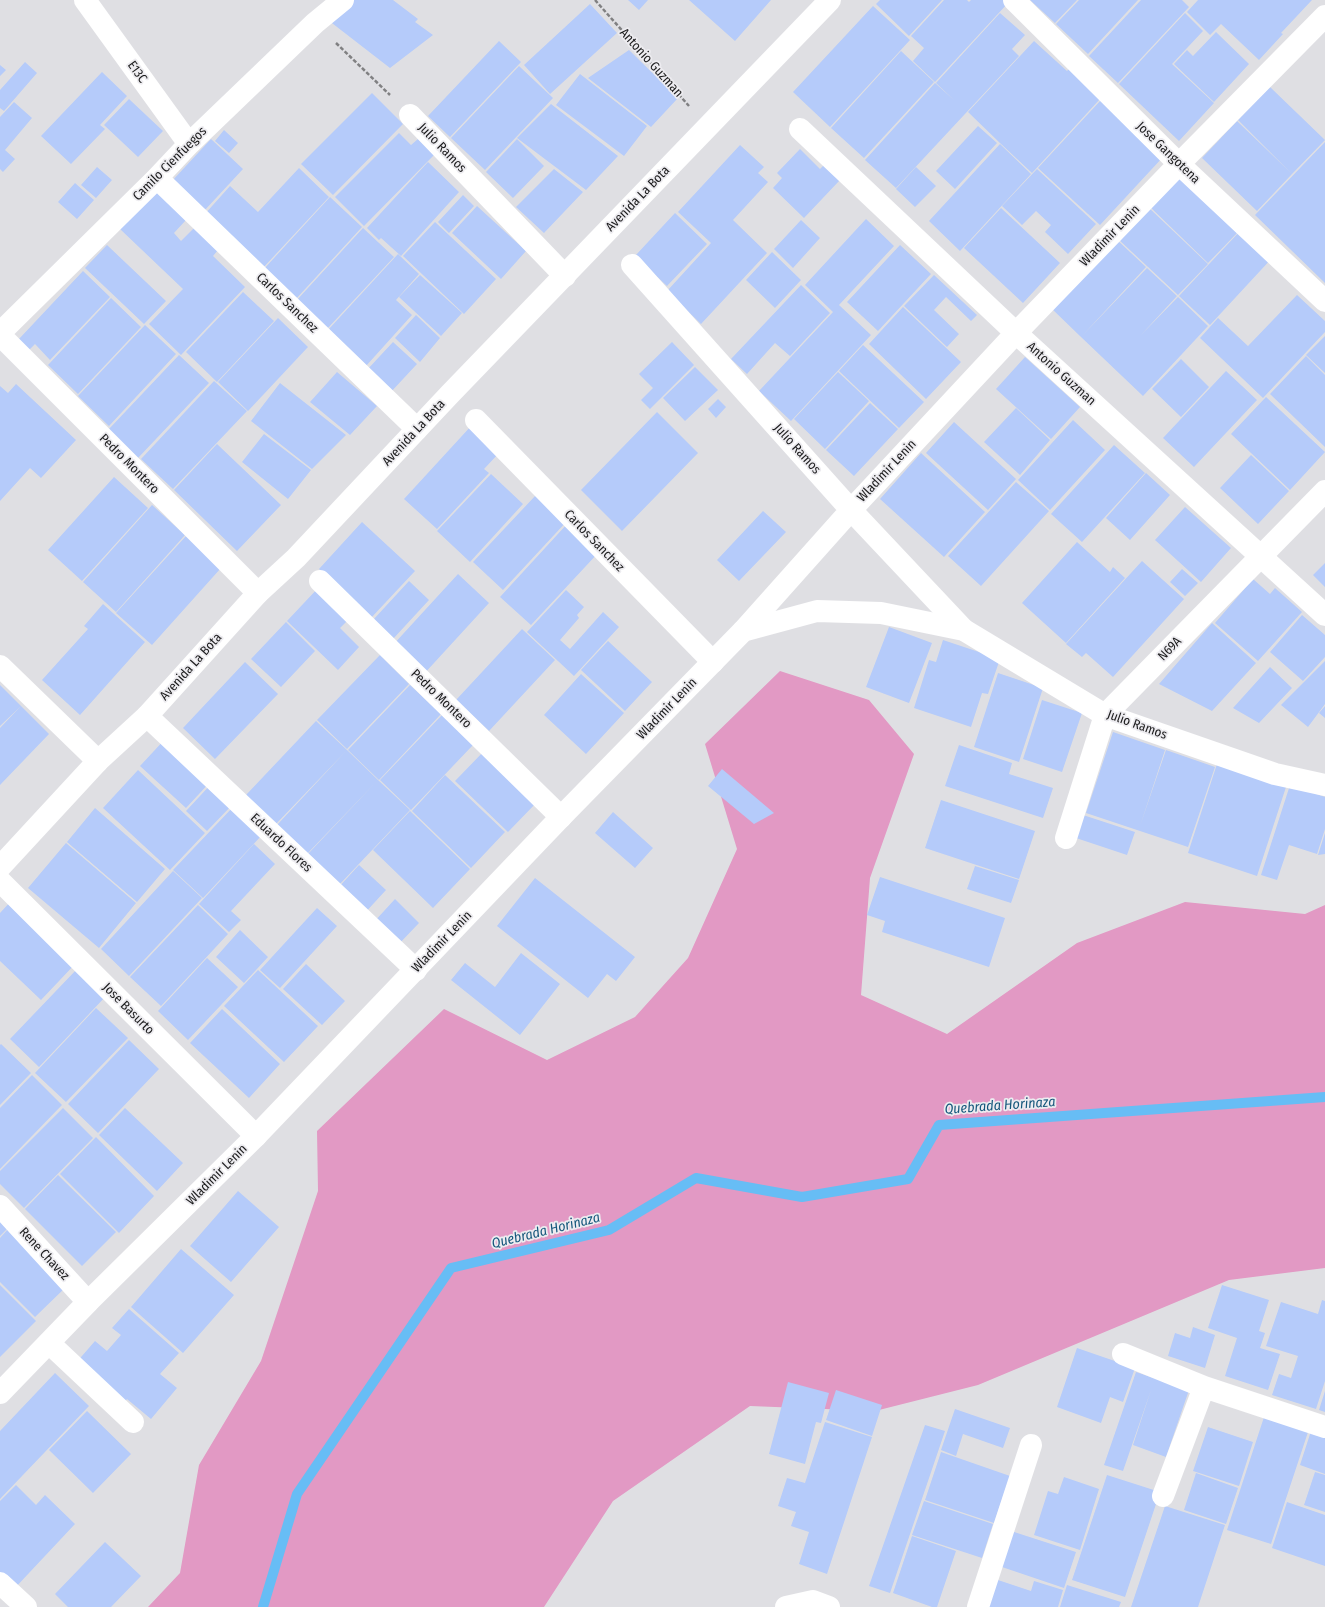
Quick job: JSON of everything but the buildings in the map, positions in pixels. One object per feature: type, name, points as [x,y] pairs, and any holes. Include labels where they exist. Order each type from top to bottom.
[{"type":"street","name":"E13C","points":[[85,0],[190,144]]},
{"type":"street","name":"Camilo Cienfuegos","points":[[0,334],[190,144],[316,23],[343,0]]},
{"type":"street","name":"Avenida La Bota","points":[[0,867],[98,761],[147,716],[258,593],[296,558],[417,429],[830,0]]},
{"type":"street","name":"Jose Gangotena","points":[[1014,0],[1178,164],[1325,301]]},
{"type":"street","name":"Wladimir Lenin","points":[[0,1393],[88,1302],[256,1136],[561,817],[743,631],[851,510],[1016,333],[1178,164],[1325,16]]},
{"type":"street","name":"Julio Ramos","points":[[410,115],[565,276]]},
{"type":"street","name":"Antonio Guzman","points":[[800,129],[1016,333],[1325,615]]},
{"type":"street","name":"Carlos Sanchez","points":[[157,178],[417,429]]},
{"type":"street","name":"Julio Ramos","points":[[632,265],[851,510],[964,630],[1105,715],[1275,774],[1325,785]]},
{"type":"street","name":"Pedro Montero","points":[[0,334],[258,593]]},
{"type":"street","name":"Carlos Sanchez","points":[[476,420],[713,662]]},
{"type":"street","name":"N69A","points":[[1066,838],[1105,715],[1325,491]]},
{"type":"street","name":"Pedro Montero","points":[[320,581],[561,817]]},
{"type":"street","name":"Julio Ramos","points":[[743,631],[817,611],[881,613],[964,630]]},
{"type":"street","points":[[0,666],[98,761]]},
{"type":"street","name":"Eduardo Flores","points":[[147,716],[416,970]]},
{"type":"street","name":"Jose Basurto","points":[[0,881],[256,1136]]},
{"type":"street","name":"Rene Chavez","points":[[0,1206],[88,1302]]},
{"type":"street","points":[[49,1343],[134,1422]]},
{"type":"street","points":[[1123,1354],[1204,1387],[1325,1428]]},
{"type":"street","points":[[1164,1496],[1204,1387]]},
{"type":"street","points":[[978,1607],[1031,1445]]},
{"type":"street","points":[[0,1583],[26,1607]]},
{"type":"street","points":[[786,1607],[813,1601],[829,1607]]},
{"type":"path","name":"Antonio Guzman","points":[[595,0],[707,127]]},
{"type":"path","name":"Julio Ramos","points":[[316,23],[410,115]]},
{"type":"shaded area","points":[[780,671],[869,700],[914,754],[870,878],[861,995],[947,1034],[1077,943],[1185,902],[1305,914],[1325,905],[1325,1268],[1229,1280],[978,1385],[875,1411],[750,1406],[613,1501],[544,1607],[148,1607],[180,1573],[199,1465],[261,1361],[318,1191],[317,1131],[444,1009],[547,1060],[635,1017],[688,958],[737,849],[705,744]]},
{"type":"waterway","name":"Quebrada Horinaza","points":[[263,1607],[297,1494],[451,1268],[609,1230],[696,1178],[802,1197],[908,1179],[939,1125],[1325,1097]]}]
